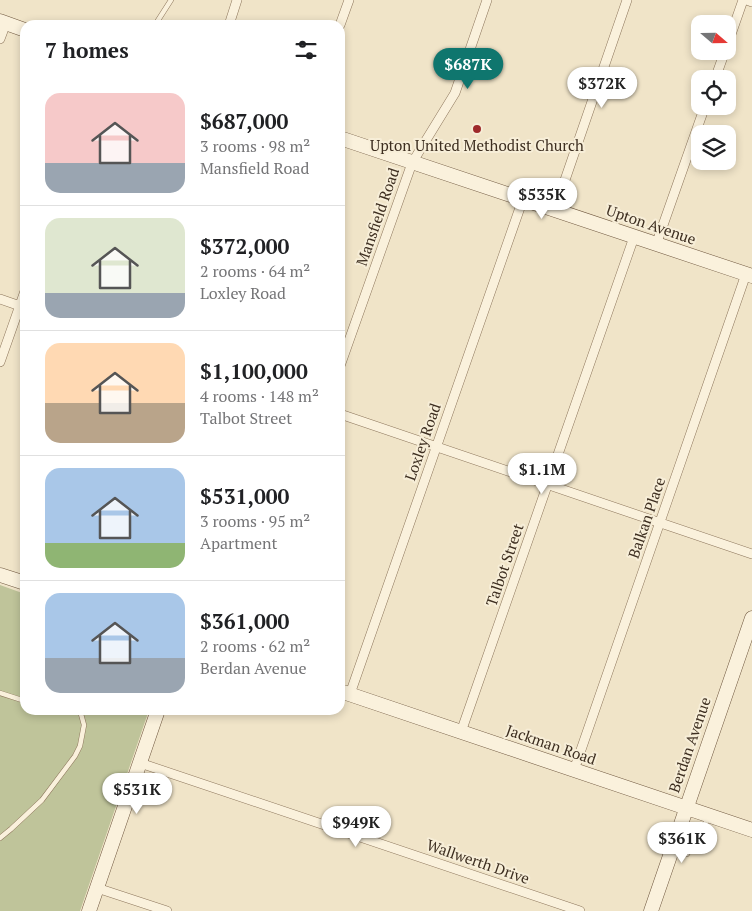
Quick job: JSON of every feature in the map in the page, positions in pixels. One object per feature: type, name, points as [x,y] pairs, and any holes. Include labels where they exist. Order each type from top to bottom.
[{"type":"street","points":[[231,20],[237,0]]},
{"type":"street","points":[[342,20],[349,0]]},
{"type":"street","name":"Mansfield Road","points":[[345,352],[412,163],[455,93],[488,0]]},
{"type":"street","points":[[555,210],[627,0]]},
{"type":"street","points":[[736,20],[743,0]]},
{"type":"street","points":[[747,0],[752,2]]},
{"type":"street","points":[[0,39],[3,22],[20,28]]},
{"type":"street","points":[[656,245],[702,115]]},
{"type":"street","name":"Upton Avenue","points":[[345,140],[749,275]]},
{"type":"street","name":"Loxley Road","points":[[345,693],[436,447],[522,199]]},
{"type":"street","name":"Talbot Street","points":[[461,732],[634,237]]},
{"type":"street","name":"Balkan Place","points":[[574,770],[660,522],[749,275]]},
{"type":"street","points":[[0,299],[20,306]]},
{"type":"street","points":[[0,362],[20,312]]},
{"type":"street","points":[[345,416],[752,554]]},
{"type":"street","points":[[0,574],[20,581]]},
{"type":"street","name":"Berdan Avenue","points":[[650,911],[752,618]]},
{"type":"street","name":"Jackman Road","points":[[345,693],[752,830]]},
{"type":"street","points":[[90,911],[156,715]]},
{"type":"street","name":"Wallwerth Drive","points":[[140,763],[580,911]]},
{"type":"street","points":[[97,888],[167,911]]},
{"type":"lane","points":[[158,20],[170,0]]},
{"type":"lane","points":[[0,693],[20,699]]},
{"type":"lane","points":[[0,838],[42,800],[76,756],[84,725],[81,715]]},
{"type":"lane","points":[[670,853],[688,854],[710,816]]},
{"type":"green space","points":[[0,585],[20,592],[20,715],[147,715],[80,911],[0,911]]},
{"type":"place","name":"Upton United Methodist Church","points":[[477,129]]}]
